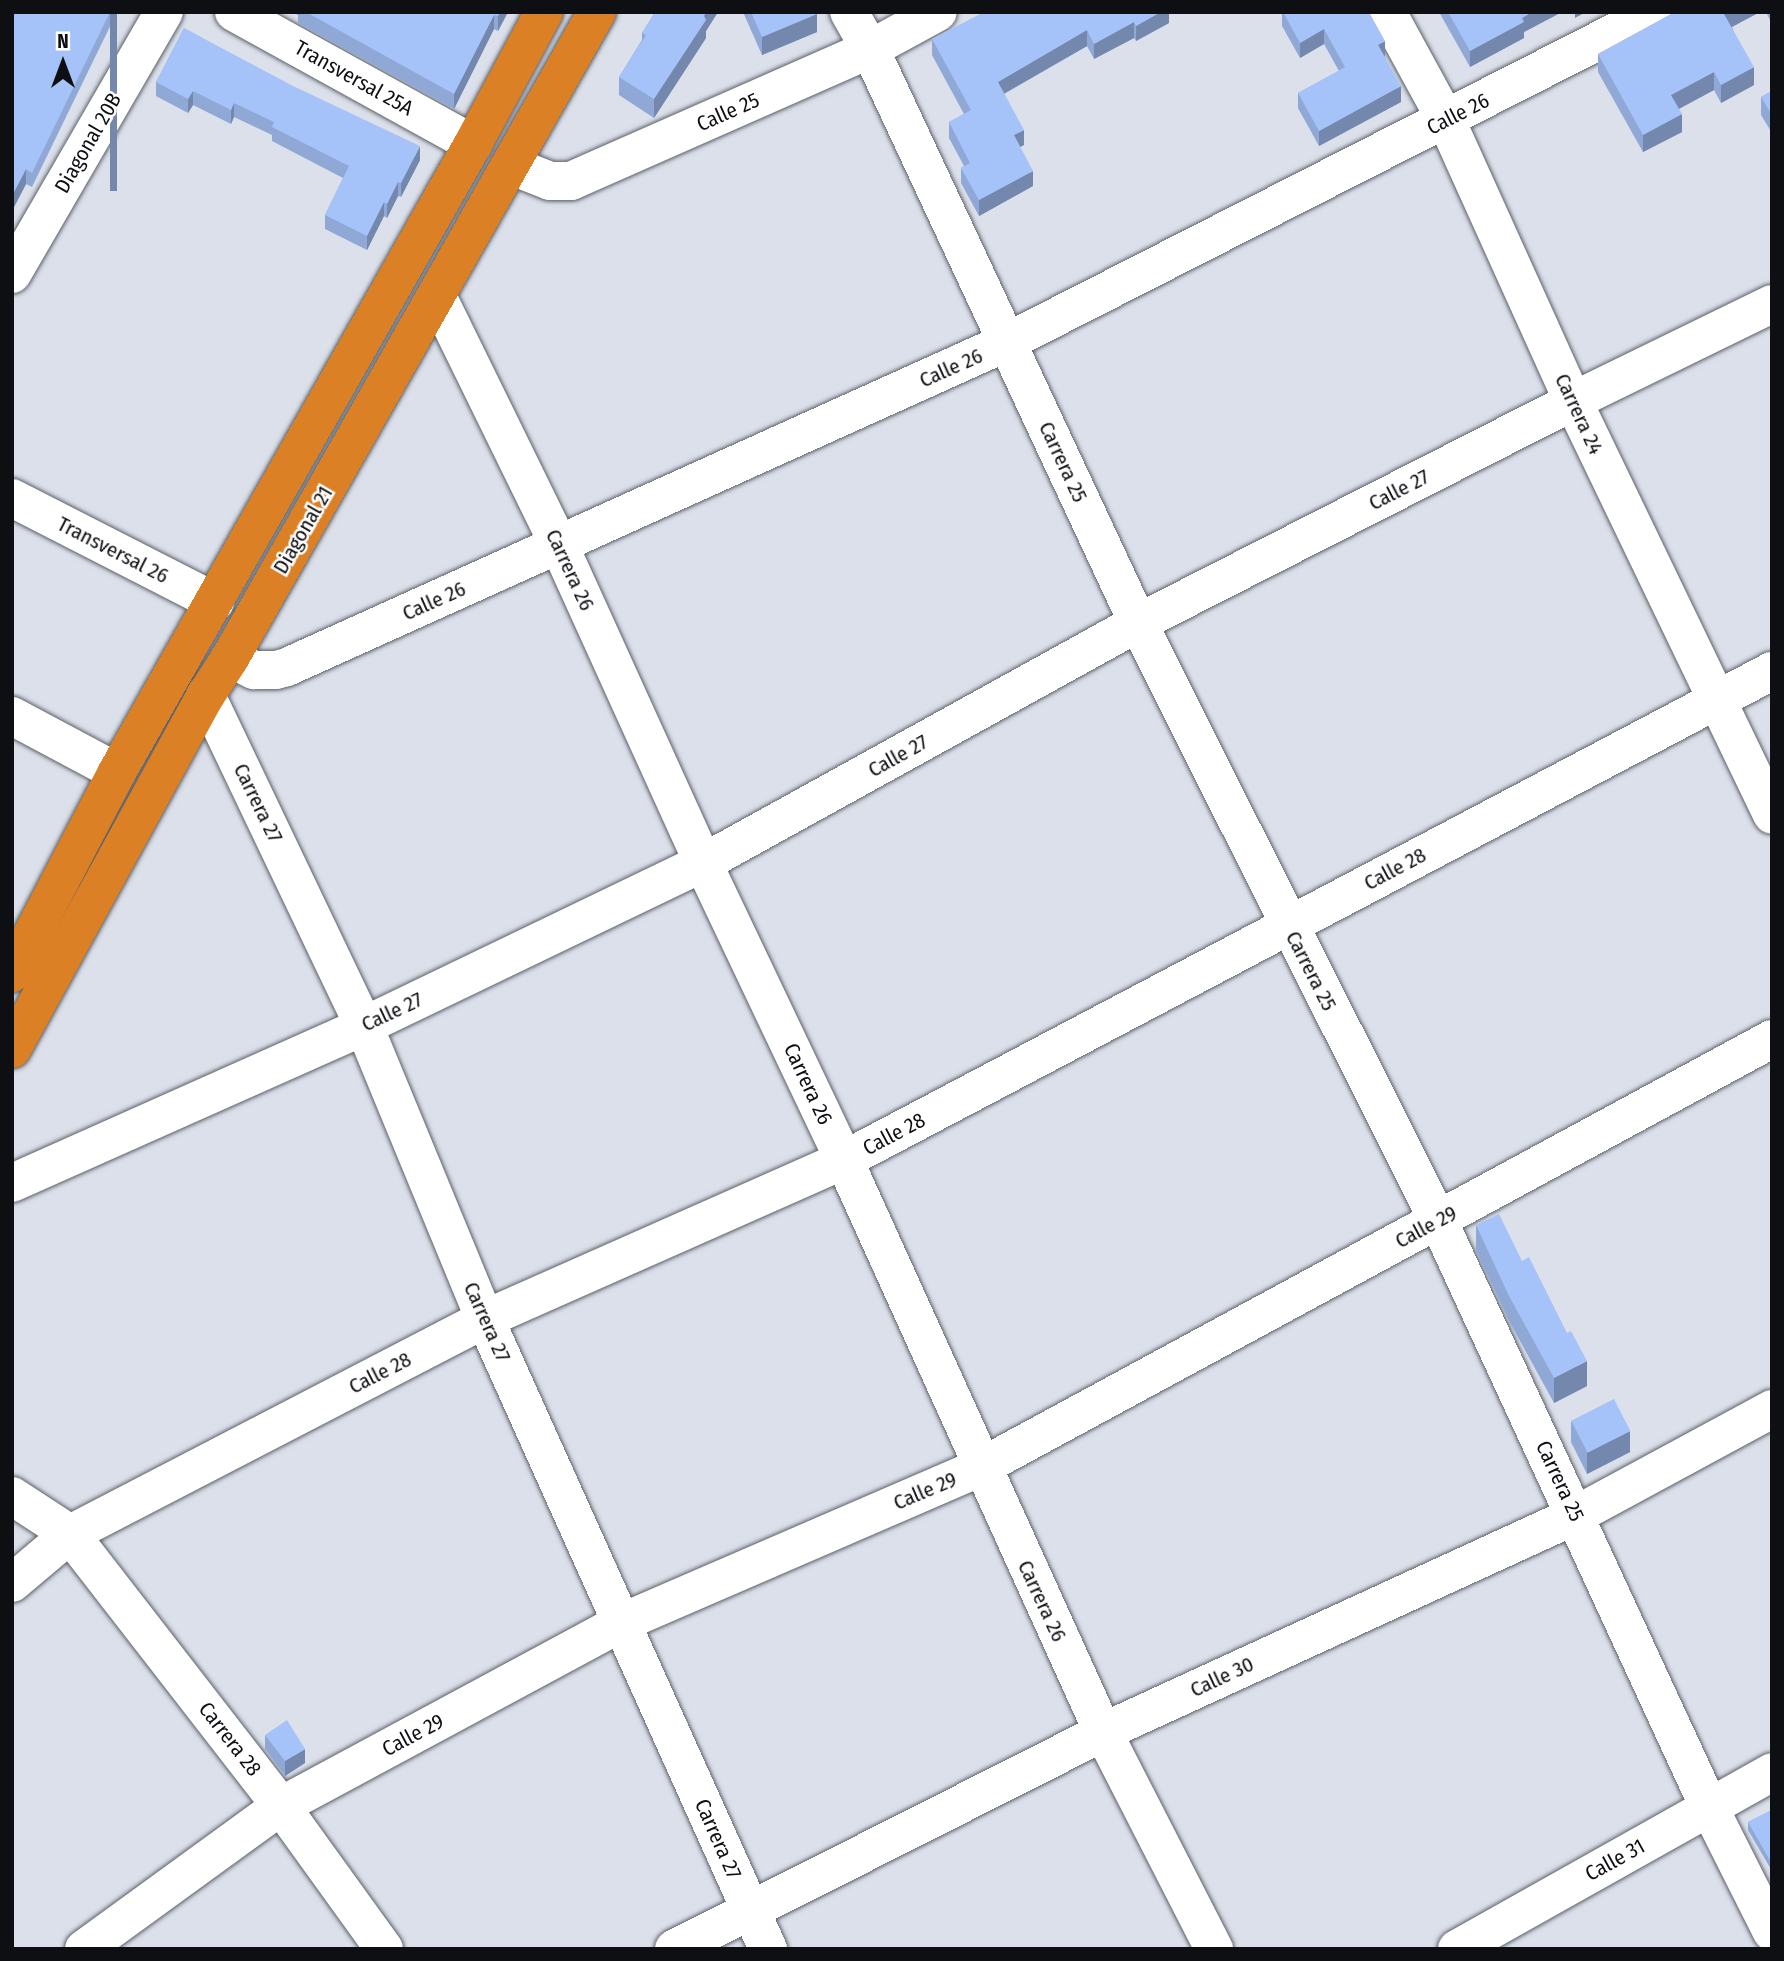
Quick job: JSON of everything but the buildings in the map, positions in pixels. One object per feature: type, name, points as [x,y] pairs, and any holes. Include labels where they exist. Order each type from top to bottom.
[{"type":"highway","name":"Diagonal 21","points":[[12,973],[117,772],[473,144],[544,12]]},
{"type":"highway","name":"Diagonal 21","points":[[12,1049],[206,695],[230,659],[597,12]]},
{"type":"street","name":"Diagonal 20B","points":[[12,274],[164,12]]},
{"type":"street","name":"Transversal 25A","points":[[234,12],[473,144]]},
{"type":"street","name":"Carrera 25","points":[[849,12],[870,49],[1138,623],[1438,1220],[1709,1807],[1772,1932]]},
{"type":"street","name":"Calle 25","points":[[512,166],[550,181],[571,181],[870,49],[938,12]]},
{"type":"street","name":"Carrera 24","points":[[1387,12],[1446,120],[1573,401],[1772,815]]},
{"type":"street","name":"Calle 26","points":[[230,659],[254,670],[276,670],[1007,342],[1655,12]]},
{"type":"street","name":"Carrera 26","points":[[437,296],[559,545],[703,863],[844,1160],[1103,1732],[1214,1949]]},
{"type":"street","name":"Calle 27","points":[[12,1182],[364,1026],[703,863],[1138,623],[1573,401],[1772,304]]},
{"type":"street","name":"Transversal 26","points":[[12,498],[215,603]]},
{"type":"street","name":"Calle 28","points":[[12,1583],[71,1534],[485,1319],[844,1160],[1772,671]]},
{"type":"street","name":"Carrera 27","points":[[206,695],[364,1026],[485,1319],[768,1949]]},
{"type":"street","points":[[12,716],[117,772]]},
{"type":"street","name":"Calle 29","points":[[85,1949],[281,1806],[623,1622],[981,1467],[1772,1039]]},
{"type":"street","name":"Calle 30","points":[[674,1949],[1103,1732],[1576,1515],[1772,1409]]},
{"type":"street","name":"Carrera 28","points":[[12,1496],[71,1534],[281,1806],[384,1949]]},
{"type":"street","name":"Calle 31","points":[[1457,1949],[1772,1772]]}]
